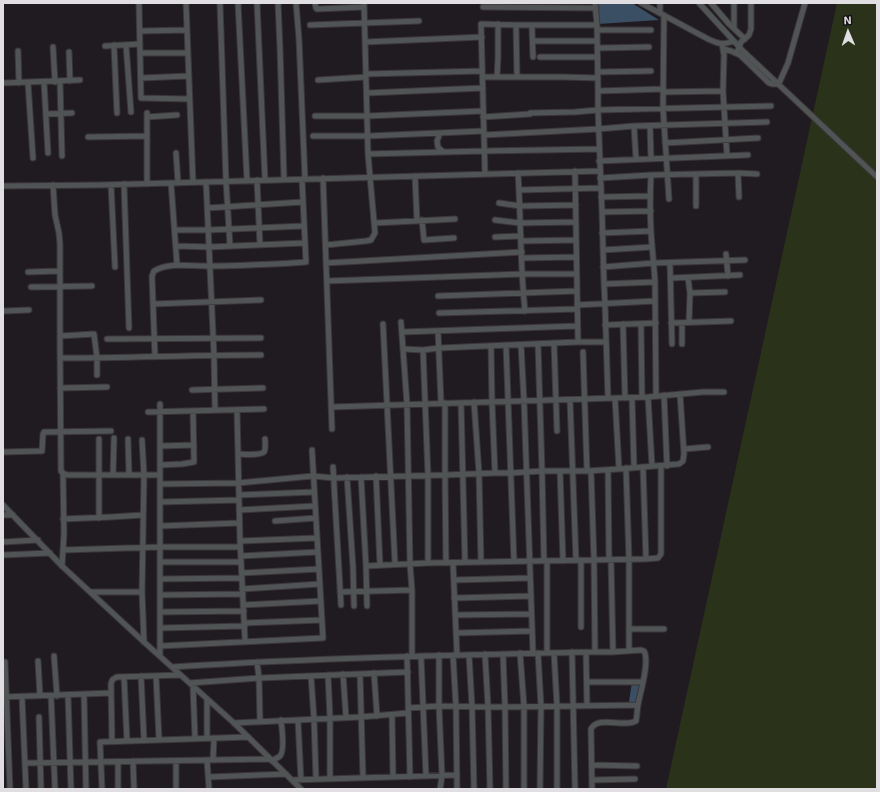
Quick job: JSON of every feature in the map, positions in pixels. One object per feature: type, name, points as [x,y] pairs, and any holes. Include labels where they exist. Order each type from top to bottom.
[{"type":"street","points":[[139,3],[142,98],[189,99]]},
{"type":"street","points":[[186,3],[193,182]]},
{"type":"street","points":[[220,3],[227,206],[230,246]]},
{"type":"street","points":[[238,3],[247,180]]},
{"type":"street","points":[[257,3],[265,180]]},
{"type":"street","points":[[278,3],[284,179]]},
{"type":"street","points":[[155,356],[152,276],[154,271],[159,268],[177,265],[210,266],[306,262],[299,39],[296,3]]},
{"type":"street","points":[[315,3],[317,9],[332,6],[364,5],[368,154],[375,223],[375,232],[371,240],[326,245]]},
{"type":"street","points":[[642,3],[736,53],[769,83],[778,84]]},
{"type":"street","points":[[660,3],[662,14],[663,108],[669,199]]},
{"type":"street","points":[[699,3],[740,47],[877,177]]},
{"type":"street","points":[[711,3],[729,24],[745,39]]},
{"type":"street","points":[[734,3],[734,28]]},
{"type":"street","points":[[736,53],[742,42],[749,35],[751,29],[751,3]]},
{"type":"street","points":[[778,84],[788,63],[805,3]]},
{"type":"street","points":[[483,7],[595,6],[597,28],[598,129],[608,398]]},
{"type":"street","points":[[310,25],[418,21]]},
{"type":"street","points":[[484,174],[481,24],[516,24],[651,30]]},
{"type":"street","points":[[497,77],[498,24]]},
{"type":"street","points":[[516,24],[517,77]]},
{"type":"street","points":[[532,28],[533,57]]},
{"type":"street","points":[[140,32],[187,30]]},
{"type":"street","points":[[365,42],[482,37]]},
{"type":"street","points":[[533,41],[596,42]]},
{"type":"street","points":[[723,47],[734,41]]},
{"type":"street","points":[[105,46],[140,44]]},
{"type":"street","points":[[114,45],[117,113]]},
{"type":"street","points":[[126,45],[131,112]]},
{"type":"street","points":[[53,47],[61,114],[62,156]]},
{"type":"street","points":[[597,48],[649,47]]},
{"type":"street","points":[[723,47],[723,91],[727,156]]},
{"type":"street","points":[[18,51],[19,83]]},
{"type":"street","points":[[69,52],[70,81]]},
{"type":"street","points":[[140,53],[188,53]]},
{"type":"street","points":[[540,57],[597,57]]},
{"type":"street","points":[[318,80],[366,76],[482,71]]},
{"type":"street","points":[[483,77],[598,75],[651,71]]},
{"type":"street","points":[[141,78],[188,76]]},
{"type":"street","points":[[3,83],[80,80]]},
{"type":"street","points":[[44,82],[48,153]]},
{"type":"street","points":[[28,83],[33,158]]},
{"type":"street","points":[[367,93],[483,88]]},
{"type":"street","points":[[598,91],[723,91]]},
{"type":"street","points":[[315,116],[576,112],[663,108],[771,106]]},
{"type":"street","points":[[46,114],[72,113]]},
{"type":"street","points":[[147,184],[147,115],[177,115]]},
{"type":"street","points":[[313,136],[484,133],[767,122]]},
{"type":"street","points":[[634,126],[636,159]]},
{"type":"street","points":[[650,126],[651,158]]},
{"type":"street","points":[[440,133],[438,147],[443,152]]},
{"type":"street","points":[[88,137],[147,136]]},
{"type":"street","points":[[665,143],[758,138]]},
{"type":"street","points":[[368,154],[599,150]]},
{"type":"street","points":[[176,153],[178,183]]},
{"type":"street","points":[[600,161],[748,155]]},
{"type":"street","points":[[3,186],[111,185],[600,170]]},
{"type":"street","points":[[575,171],[578,342]]},
{"type":"street","points":[[518,173],[525,310]]},
{"type":"street","points":[[738,173],[739,196]]},
{"type":"street","points":[[696,174],[696,206]]},
{"type":"street","points":[[600,178],[651,175],[757,174]]},
{"type":"street","points":[[651,175],[651,231],[656,301],[656,396]]},
{"type":"street","points":[[415,176],[419,220],[424,240],[454,238]]},
{"type":"street","points":[[323,178],[332,429]]},
{"type":"street","points":[[256,180],[260,245]]},
{"type":"street","points":[[206,182],[214,355],[214,410]]},
{"type":"street","points":[[171,183],[177,265]]},
{"type":"street","points":[[124,184],[129,328]]},
{"type":"street","points":[[53,185],[55,215],[59,234],[60,271],[60,463],[62,473],[63,519],[62,566]]},
{"type":"street","points":[[111,185],[114,267]]},
{"type":"street","points":[[519,190],[600,188]]},
{"type":"street","points":[[601,197],[650,196]]},
{"type":"street","points":[[207,208],[303,202]]},
{"type":"street","points":[[499,203],[520,206],[576,205]]},
{"type":"street","points":[[602,212],[651,210]]},
{"type":"street","points":[[375,223],[455,219]]},
{"type":"street","points":[[495,220],[520,223],[576,222]]},
{"type":"street","points":[[175,230],[304,226]]},
{"type":"street","points":[[602,233],[651,231]]},
{"type":"street","points":[[494,237],[576,240]]},
{"type":"street","points":[[176,246],[209,247],[305,243]]},
{"type":"street","points":[[603,250],[652,247]]},
{"type":"street","points":[[726,254],[728,276]]},
{"type":"street","points":[[326,263],[522,255],[576,257]]},
{"type":"street","points":[[603,267],[654,263],[745,260]]},
{"type":"street","points":[[670,263],[672,344]]},
{"type":"street","points":[[28,272],[60,271]]},
{"type":"street","points":[[327,282],[523,274],[576,274]]},
{"type":"street","points":[[671,278],[740,275]]},
{"type":"street","points":[[688,278],[690,293],[689,322]]},
{"type":"street","points":[[604,284],[655,282]]},
{"type":"street","points":[[31,287],[92,286]]},
{"type":"street","points":[[438,296],[577,291]]},
{"type":"street","points":[[690,293],[725,292]]},
{"type":"street","points":[[153,304],[261,300]]},
{"type":"street","points":[[439,314],[577,307],[656,301]]},
{"type":"street","points":[[3,311],[29,310]]},
{"type":"street","points":[[671,323],[731,321]]},
{"type":"street","points":[[401,322],[407,404],[410,564],[412,590],[408,672],[410,777]]},
{"type":"street","points":[[682,322],[682,344]]},
{"type":"street","points":[[605,325],[656,323]]},
{"type":"street","points":[[383,324],[395,564]]},
{"type":"street","points":[[623,324],[625,398]]},
{"type":"street","points":[[641,324],[642,397]]},
{"type":"street","points":[[402,332],[578,326]]},
{"type":"street","points":[[438,331],[443,403],[446,563]]},
{"type":"street","points":[[60,336],[94,334],[97,358],[97,375]]},
{"type":"street","points":[[107,339],[261,338]]},
{"type":"street","points":[[403,349],[423,350],[506,345],[606,342]]},
{"type":"street","points":[[554,343],[557,431]]},
{"type":"street","points":[[538,344],[547,653]]},
{"type":"street","points":[[506,345],[514,562]]},
{"type":"street","points":[[521,345],[527,471],[530,596],[532,630],[541,706],[540,789]]},
{"type":"street","points":[[491,346],[495,473]]},
{"type":"street","points":[[423,350],[428,475],[428,563]]},
{"type":"street","points":[[583,352],[584,399],[594,560],[595,652]]},
{"type":"street","points":[[60,358],[261,355]]},
{"type":"street","points":[[60,388],[107,386]]},
{"type":"street","points":[[192,390],[263,388]]},
{"type":"street","points":[[332,406],[632,398],[703,392],[724,392]]},
{"type":"street","points":[[160,484],[238,483],[313,476],[334,478],[511,473],[527,471],[589,471],[667,466],[682,463],[683,461],[684,449],[680,394]]},
{"type":"street","points":[[664,395],[667,466]]},
{"type":"street","points":[[648,397],[652,466]]},
{"type":"street","points":[[615,398],[619,469]]},
{"type":"street","points":[[632,398],[634,467]]},
{"type":"street","points":[[570,400],[581,628]]},
{"type":"street","points":[[474,402],[479,473],[481,562]]},
{"type":"street","points":[[461,403],[465,562]]},
{"type":"street","points":[[160,404],[160,656]]},
{"type":"street","points":[[148,412],[264,409]]},
{"type":"street","points":[[237,410],[239,523],[245,641]]},
{"type":"street","points":[[160,465],[194,462],[193,411]]},
{"type":"street","points":[[3,452],[42,451],[44,432],[111,431]]},
{"type":"street","points":[[113,475],[114,438]]},
{"type":"street","points":[[99,439],[99,518]]},
{"type":"street","points":[[128,439],[129,475]]},
{"type":"street","points":[[238,454],[263,453],[265,451],[265,439]]},
{"type":"street","points":[[142,440],[144,475],[142,592],[144,642]]},
{"type":"street","points":[[160,446],[194,445]]},
{"type":"street","points":[[684,449],[708,448]]},
{"type":"street","points":[[160,646],[323,638],[312,450]]},
{"type":"street","points":[[366,566],[428,563],[629,560],[658,558],[661,554],[660,466]]},
{"type":"street","points":[[333,467],[341,605]]},
{"type":"street","points":[[643,467],[646,559]]},
{"type":"street","points":[[626,468],[629,560],[629,651]]},
{"type":"street","points":[[608,470],[613,652]]},
{"type":"street","points":[[560,471],[563,561]]},
{"type":"street","points":[[62,473],[66,475],[160,475]]},
{"type":"street","points":[[376,476],[380,565]]},
{"type":"street","points":[[347,477],[354,606]]},
{"type":"street","points":[[361,477],[367,606]]},
{"type":"street","points":[[160,502],[314,492]]},
{"type":"street","points":[[3,505],[62,566],[234,723],[301,789]]},
{"type":"street","points":[[239,510],[315,506]]},
{"type":"street","points":[[3,515],[13,515]]},
{"type":"street","points":[[63,519],[143,515]]},
{"type":"street","points":[[275,521],[316,518]]},
{"type":"street","points":[[160,526],[239,523]]},
{"type":"street","points":[[63,550],[240,544],[317,538]]},
{"type":"street","points":[[3,542],[38,540]]},
{"type":"street","points":[[160,562],[241,559],[318,552]]},
{"type":"street","points":[[3,555],[50,553]]},
{"type":"street","points":[[453,563],[456,633],[457,789]]},
{"type":"street","points":[[160,579],[242,576],[319,568]]},
{"type":"street","points":[[454,580],[530,578]]},
{"type":"street","points":[[160,595],[243,592],[320,584]]},
{"type":"street","points":[[340,592],[412,590]]},
{"type":"street","points":[[91,592],[142,592]]},
{"type":"street","points":[[454,598],[530,596]]},
{"type":"street","points":[[243,605],[321,602]]},
{"type":"street","points":[[160,612],[244,611]]},
{"type":"street","points":[[455,615],[531,614]]},
{"type":"street","points":[[160,628],[322,620]]},
{"type":"street","points":[[629,629],[664,629]]},
{"type":"street","points":[[456,633],[532,630]]},
{"type":"street","points":[[172,667],[409,656],[613,652],[641,650],[645,652],[646,658],[638,704],[637,720],[635,722],[625,724],[605,722],[597,723],[593,725],[591,729],[592,789]]},
{"type":"street","points":[[572,652],[574,789]]},
{"type":"street","points":[[586,652],[587,705]]},
{"type":"street","points":[[554,653],[557,706],[558,789]]},
{"type":"street","points":[[485,654],[490,789]]},
{"type":"street","points":[[503,654],[506,789]]},
{"type":"street","points":[[520,654],[524,706],[524,789]]},
{"type":"street","points":[[438,655],[442,776],[440,789]]},
{"type":"street","points":[[469,655],[474,789]]},
{"type":"street","points":[[54,656],[57,696]]},
{"type":"street","points":[[421,656],[426,776]]},
{"type":"street","points":[[38,661],[40,696]]},
{"type":"street","points":[[5,662],[5,697],[10,789]]},
{"type":"street","points":[[257,662],[260,721]]},
{"type":"street","points":[[191,684],[259,678],[408,672]]},
{"type":"street","points":[[374,673],[378,716]]},
{"type":"street","points":[[343,674],[346,717]]},
{"type":"street","points":[[360,674],[362,778]]},
{"type":"street","points":[[112,741],[111,680],[113,678],[180,675]]},
{"type":"street","points":[[328,675],[330,779]]},
{"type":"street","points":[[141,676],[144,740]]},
{"type":"street","points":[[156,676],[159,740]]},
{"type":"street","points":[[311,676],[316,779]]},
{"type":"street","points":[[124,677],[127,741]]},
{"type":"street","points":[[587,682],[643,682]]},
{"type":"street","points":[[191,684],[195,738]]},
{"type":"street","points":[[5,697],[68,696],[111,693]]},
{"type":"street","points":[[84,695],[86,789]]},
{"type":"street","points":[[51,696],[55,789]]},
{"type":"street","points":[[68,696],[71,789]]},
{"type":"street","points":[[22,697],[26,789]]},
{"type":"street","points":[[207,698],[207,738]]},
{"type":"street","points":[[234,723],[392,715],[423,707],[439,706],[505,707],[638,704]]},
{"type":"street","points":[[392,715],[393,777]]},
{"type":"street","points":[[39,717],[41,789]]},
{"type":"street","points":[[26,763],[271,760],[280,756],[282,753],[281,720]]},
{"type":"street","points":[[298,720],[301,780]]},
{"type":"street","points":[[102,789],[100,742],[248,737]]},
{"type":"street","points":[[213,760],[214,738]]},
{"type":"street","points":[[207,760],[209,789]]},
{"type":"street","points":[[133,761],[134,789]]},
{"type":"street","points":[[176,761],[176,789]]},
{"type":"street","points":[[118,762],[118,789]]},
{"type":"street","points":[[592,765],[637,766]]},
{"type":"street","points":[[208,777],[286,774]]},
{"type":"street","points":[[292,780],[457,775]]},
{"type":"street","points":[[592,780],[635,779]]},
{"type":"green space","points":[[837,3],[877,3],[877,789],[666,789]]},
{"type":"water","points":[[597,3],[632,3],[659,20],[598,24]]},
{"type":"water","points":[[632,682],[644,684],[639,704],[629,702]]}]
